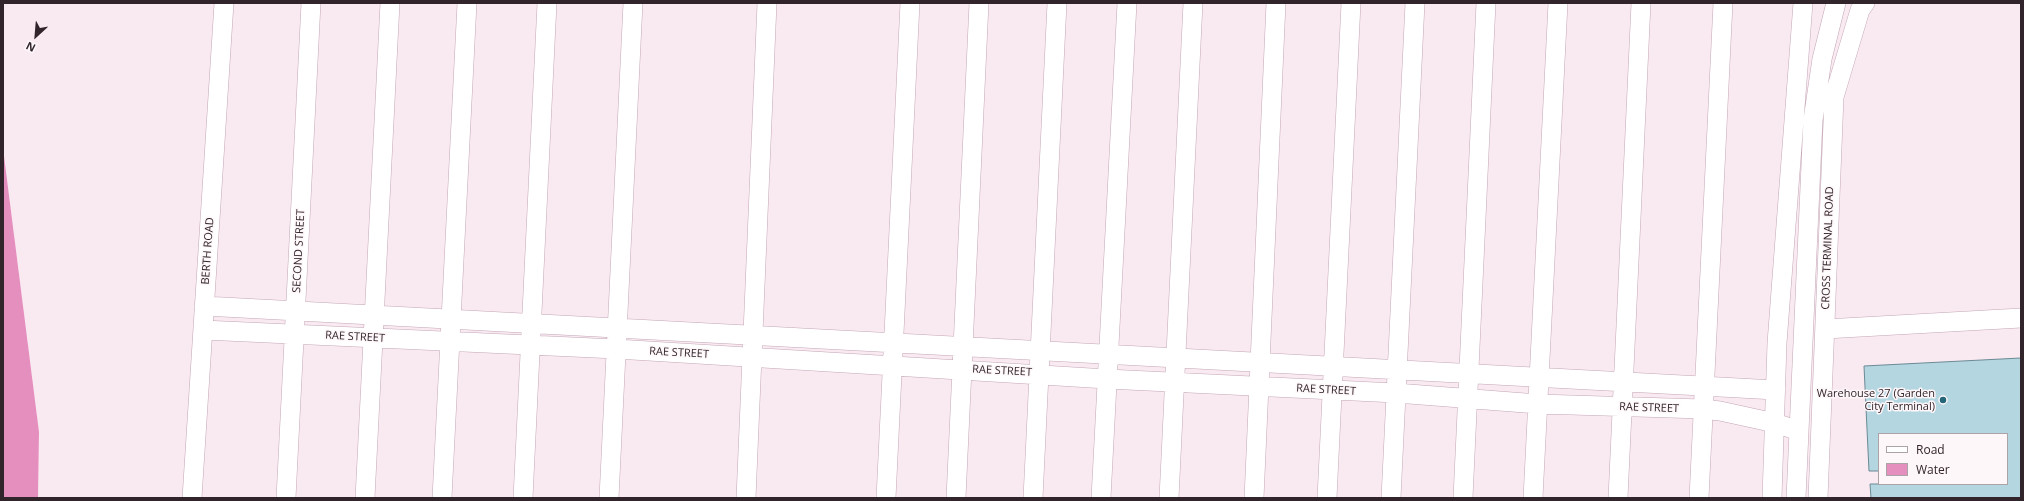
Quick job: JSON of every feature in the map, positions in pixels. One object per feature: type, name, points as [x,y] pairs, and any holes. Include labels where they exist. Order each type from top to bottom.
[{"type":"street","name":"BERTH ROAD","points":[[192,498],[224,3]]},
{"type":"street","name":"SECOND STREET","points":[[286,498],[311,3]]},
{"type":"street","points":[[365,498],[390,3]]},
{"type":"street","points":[[442,498],[467,3]]},
{"type":"street","points":[[523,498],[547,3]]},
{"type":"street","points":[[609,498],[633,3]]},
{"type":"street","points":[[746,498],[767,3]]},
{"type":"street","points":[[886,498],[910,3]]},
{"type":"street","points":[[956,498],[979,3]]},
{"type":"street","points":[[1033,498],[1057,3]]},
{"type":"street","points":[[1101,498],[1127,3]]},
{"type":"street","points":[[1169,498],[1193,3]]},
{"type":"street","points":[[1254,498],[1276,3]]},
{"type":"street","points":[[1327,498],[1351,3]]},
{"type":"street","points":[[1391,498],[1415,3]]},
{"type":"street","points":[[1463,498],[1486,3]]},
{"type":"street","points":[[1533,498],[1558,3]]},
{"type":"street","points":[[1618,498],[1641,3]]},
{"type":"street","points":[[1699,498],[1722,3]]},
{"type":"street","points":[[1772,498],[1777,343],[1803,3]]},
{"type":"street","name":"CROSS TERMINAL ROAD","points":[[1796,498],[1813,120],[1822,59],[1836,3]]},
{"type":"street","name":"CROSS TERMINAL ROAD","points":[[1818,498],[1834,97],[1860,10],[1865,3]]},
{"type":"street","name":"RAE STREET","points":[[204,306],[1776,390]]},
{"type":"street","points":[[1825,329],[2021,318]]},
{"type":"street","name":"RAE STREET","points":[[203,330],[616,349],[892,366],[1040,373],[1107,379],[1174,381],[1396,393],[1538,404],[1720,411],[1775,423],[1799,431]]},
{"type":"street","points":[[1820,439],[1825,498]]},
{"type":"shaded area","points":[[3,3],[2021,3],[2021,498],[38,498],[39,432],[3,148]]},
{"type":"water","points":[[3,148],[39,432],[38,498],[3,498]]},
{"type":"building","name":"Warehouse 27 (Garden City Terminal)","points":[[2021,358],[2021,498],[1871,498],[1870,484],[2008,485],[2008,433],[1878,433],[1878,471],[1869,471],[1864,366]]},
{"type":"place","name":"Warehouse 27 (Garden City Terminal)","points":[[1943,400]]}]
